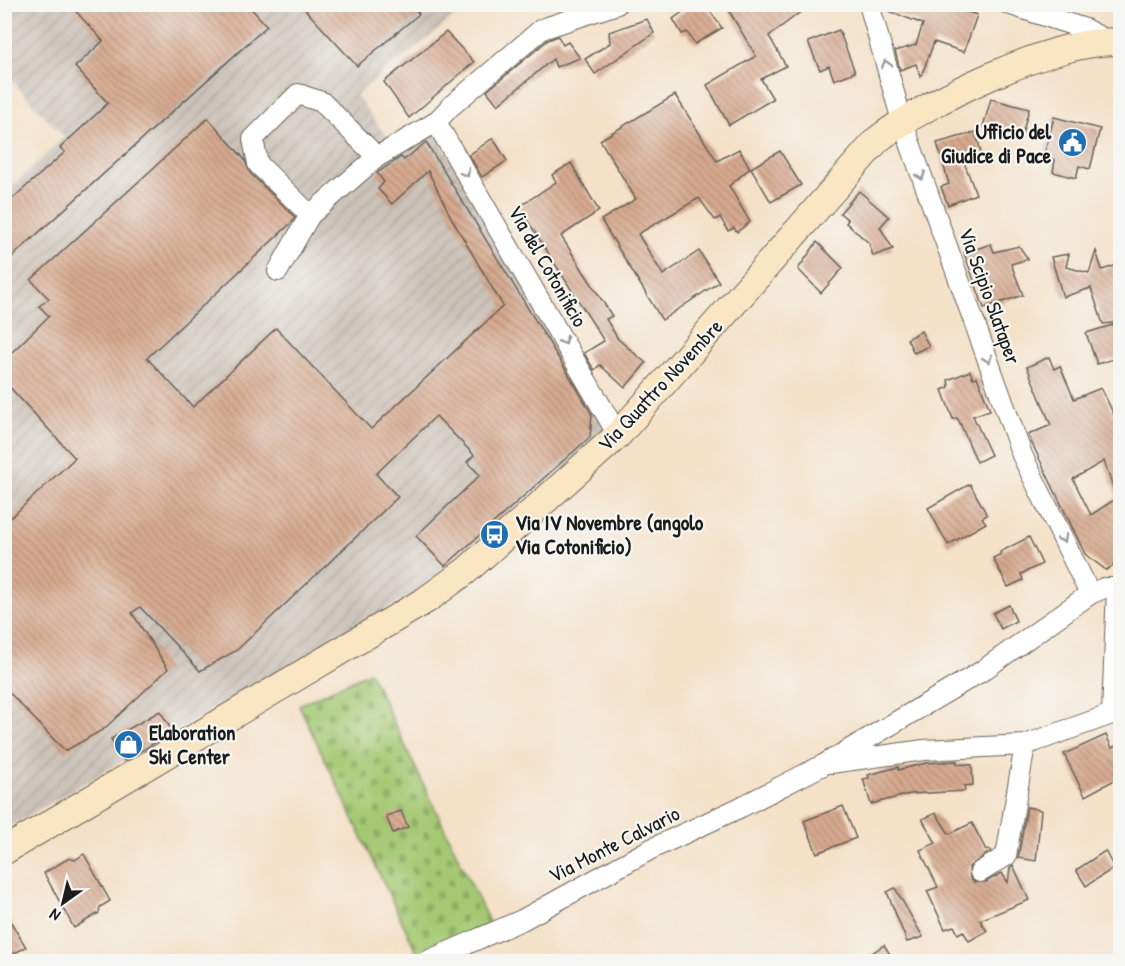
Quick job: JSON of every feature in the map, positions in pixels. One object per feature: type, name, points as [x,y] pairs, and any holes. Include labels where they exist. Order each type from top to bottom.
[{"type":"main road","name":"Via Quattro Novembre","points":[[4,851],[426,600],[466,572],[618,435],[878,140],[902,121],[1032,59],[1115,42]]},
{"type":"street","points":[[278,271],[310,215],[377,157],[436,122],[451,106],[542,28],[617,4]]},
{"type":"street","name":"Via Scipio Slataper","points":[[869,4],[902,121],[1023,455],[1090,594]]},
{"type":"street","points":[[1008,4],[1085,29],[1115,42]]},
{"type":"street","points":[[310,215],[258,164],[253,139],[298,94],[322,102],[377,157]]},
{"type":"street","name":"Via del Cotonificio","points":[[436,122],[618,435]]},
{"type":"street","points":[[1090,594],[1104,588],[1119,587]]},
{"type":"street","name":"Via Monte Calvario","points":[[822,765],[924,750],[1025,745],[1116,714],[1119,587]]},
{"type":"street","name":"Via Monte Calvario","points":[[425,962],[522,920],[651,849],[741,807],[822,765],[982,671],[1090,594]]},
{"type":"street","points":[[980,872],[1006,856],[1025,745]]},
{"type":"shaded area","points":[[10,5],[469,5],[356,95],[390,141],[427,119],[611,428],[422,589],[5,829],[5,194],[64,137],[5,73],[5,25]]},
{"type":"green space","points":[[370,672],[490,924],[418,955],[299,705]]},
{"type":"building","points":[[69,4],[247,4],[267,26],[4,264],[4,191],[12,199],[65,152],[60,148],[108,103],[75,67],[103,41]]},
{"type":"building","points":[[300,4],[411,4],[419,14],[357,66]]},
{"type":"building","points":[[694,4],[705,4],[722,28],[695,44],[687,32],[682,34],[673,19]]},
{"type":"building","points":[[740,4],[811,4],[769,36],[786,66],[761,79],[773,99],[729,125],[707,85],[756,56],[729,11]]},
{"type":"building","points":[[882,4],[944,4],[977,15],[964,52],[934,42],[921,77],[916,64],[900,70],[895,51],[916,45],[923,24],[883,9]]},
{"type":"building","points":[[647,19],[654,33],[595,74],[585,59],[610,43],[609,32]]},
{"type":"building","points":[[839,30],[855,72],[834,80],[829,66],[820,70],[808,42]]},
{"type":"building","points":[[446,32],[474,62],[409,118],[384,82]]},
{"type":"building","points":[[558,36],[563,45],[568,42],[580,58],[556,67],[553,59],[498,105],[487,91],[548,40]]},
{"type":"building","points":[[675,95],[717,161],[739,149],[750,168],[729,186],[750,222],[737,232],[734,228],[728,231],[720,217],[715,220],[699,198],[638,234],[663,275],[699,251],[719,282],[662,320],[601,220],[636,199],[600,140]]},
{"type":"building","points":[[991,99],[1029,109],[1021,138],[983,127]]},
{"type":"building","name":"Ufficio del Giudice di Pace","points":[[1054,117],[1100,129],[1090,169],[1079,166],[1076,178],[1053,172],[1055,160],[1044,156]]},
{"type":"building","points":[[208,118],[245,160],[250,173],[295,217],[147,358],[193,407],[276,328],[371,429],[503,306],[453,221],[428,171],[392,204],[378,189],[384,182],[377,173],[401,157],[404,160],[426,142],[592,415],[590,437],[445,566],[416,536],[480,475],[467,462],[474,455],[436,416],[376,474],[398,497],[237,650],[200,671],[140,607],[132,613],[168,669],[104,729],[65,751],[4,687],[4,524],[75,458],[4,381],[4,360],[49,316],[39,306],[49,299],[31,280]]},
{"type":"building","points":[[976,132],[981,153],[967,157],[968,161],[964,162],[976,194],[948,205],[941,187],[949,184],[937,143]]},
{"type":"building","points":[[493,138],[507,161],[482,177],[469,155]]},
{"type":"building","points":[[780,151],[801,185],[771,202],[751,168]]},
{"type":"building","points":[[571,163],[599,211],[561,236],[612,316],[606,319],[618,339],[646,363],[625,388],[600,365],[594,370],[584,353],[604,341],[519,207],[556,182],[552,175]]},
{"type":"building","points":[[859,191],[889,217],[880,227],[893,249],[873,256],[869,243],[846,223],[848,220],[840,213]]},
{"type":"building","points":[[817,242],[843,268],[821,293],[798,269]]},
{"type":"building","points":[[991,244],[994,252],[1019,246],[1028,259],[1011,264],[1023,295],[984,308],[964,253]]},
{"type":"building","points":[[1096,251],[1102,270],[1120,264],[1120,322],[1103,324],[1091,288],[1063,297],[1051,257],[1069,254],[1066,267],[1089,273]]},
{"type":"building","points":[[1116,324],[1120,339],[1120,357],[1097,364],[1086,333]]},
{"type":"building","points":[[921,331],[929,346],[914,353],[907,339]]},
{"type":"building","points":[[1049,357],[1054,369],[1060,366],[1074,399],[1101,388],[1120,427],[1120,562],[1106,570],[1085,554],[1028,435],[1051,425],[1027,367]],"holes":[[[1104,461],[1117,498],[1091,515],[1073,479]]]},
{"type":"building","points":[[970,371],[973,378],[977,377],[990,410],[973,416],[991,455],[977,462],[959,421],[957,418],[953,419],[942,390],[949,387],[948,380]]},
{"type":"building","points":[[970,484],[987,515],[982,518],[986,523],[948,545],[928,508]]},
{"type":"building","points":[[1029,537],[1042,564],[1021,574],[1023,580],[1008,587],[993,558]]},
{"type":"building","points":[[1009,605],[1016,621],[1001,629],[993,613]]},
{"type":"building","points":[[160,711],[173,732],[124,761],[111,739]]},
{"type":"building","points":[[1106,735],[1112,748],[1120,743],[1120,777],[1085,796],[1064,754]]},
{"type":"building","points":[[957,761],[957,764],[972,765],[973,785],[964,786],[965,791],[910,794],[871,804],[863,779],[869,778],[868,775],[898,767],[898,770],[926,763]]},
{"type":"building","points":[[843,806],[856,838],[817,853],[804,821]]},
{"type":"building","points":[[1027,807],[1041,810],[1036,861],[1018,858]]},
{"type":"building","points":[[401,811],[408,827],[393,833],[386,816]]},
{"type":"building","points":[[936,813],[949,834],[972,823],[986,850],[991,851],[969,867],[970,878],[974,882],[986,882],[1002,873],[1008,883],[1010,868],[1013,865],[1029,900],[980,920],[987,931],[969,941],[963,931],[958,934],[954,926],[945,929],[927,891],[938,887],[920,850],[936,843],[922,819]]},
{"type":"building","points":[[1105,851],[1114,868],[1086,886],[1076,870]]},
{"type":"building","points":[[84,854],[110,901],[100,907],[99,913],[74,928],[44,873],[69,858],[75,860]]},
{"type":"building","points":[[895,888],[923,937],[907,942],[887,892]]},
{"type":"building","points":[[4,911],[26,947],[4,959]]},
{"type":"building","points":[[884,945],[895,962],[859,962]]},
{"type":"place","name":"Ufficio del Giudice di Pace","points":[[1072,143]]},
{"type":"place","name":"Via IV Novembre (angolo Via Cotonificio)","points":[[494,534]]},
{"type":"place","name":"Elaboration Ski Center","points":[[128,744]]}]
